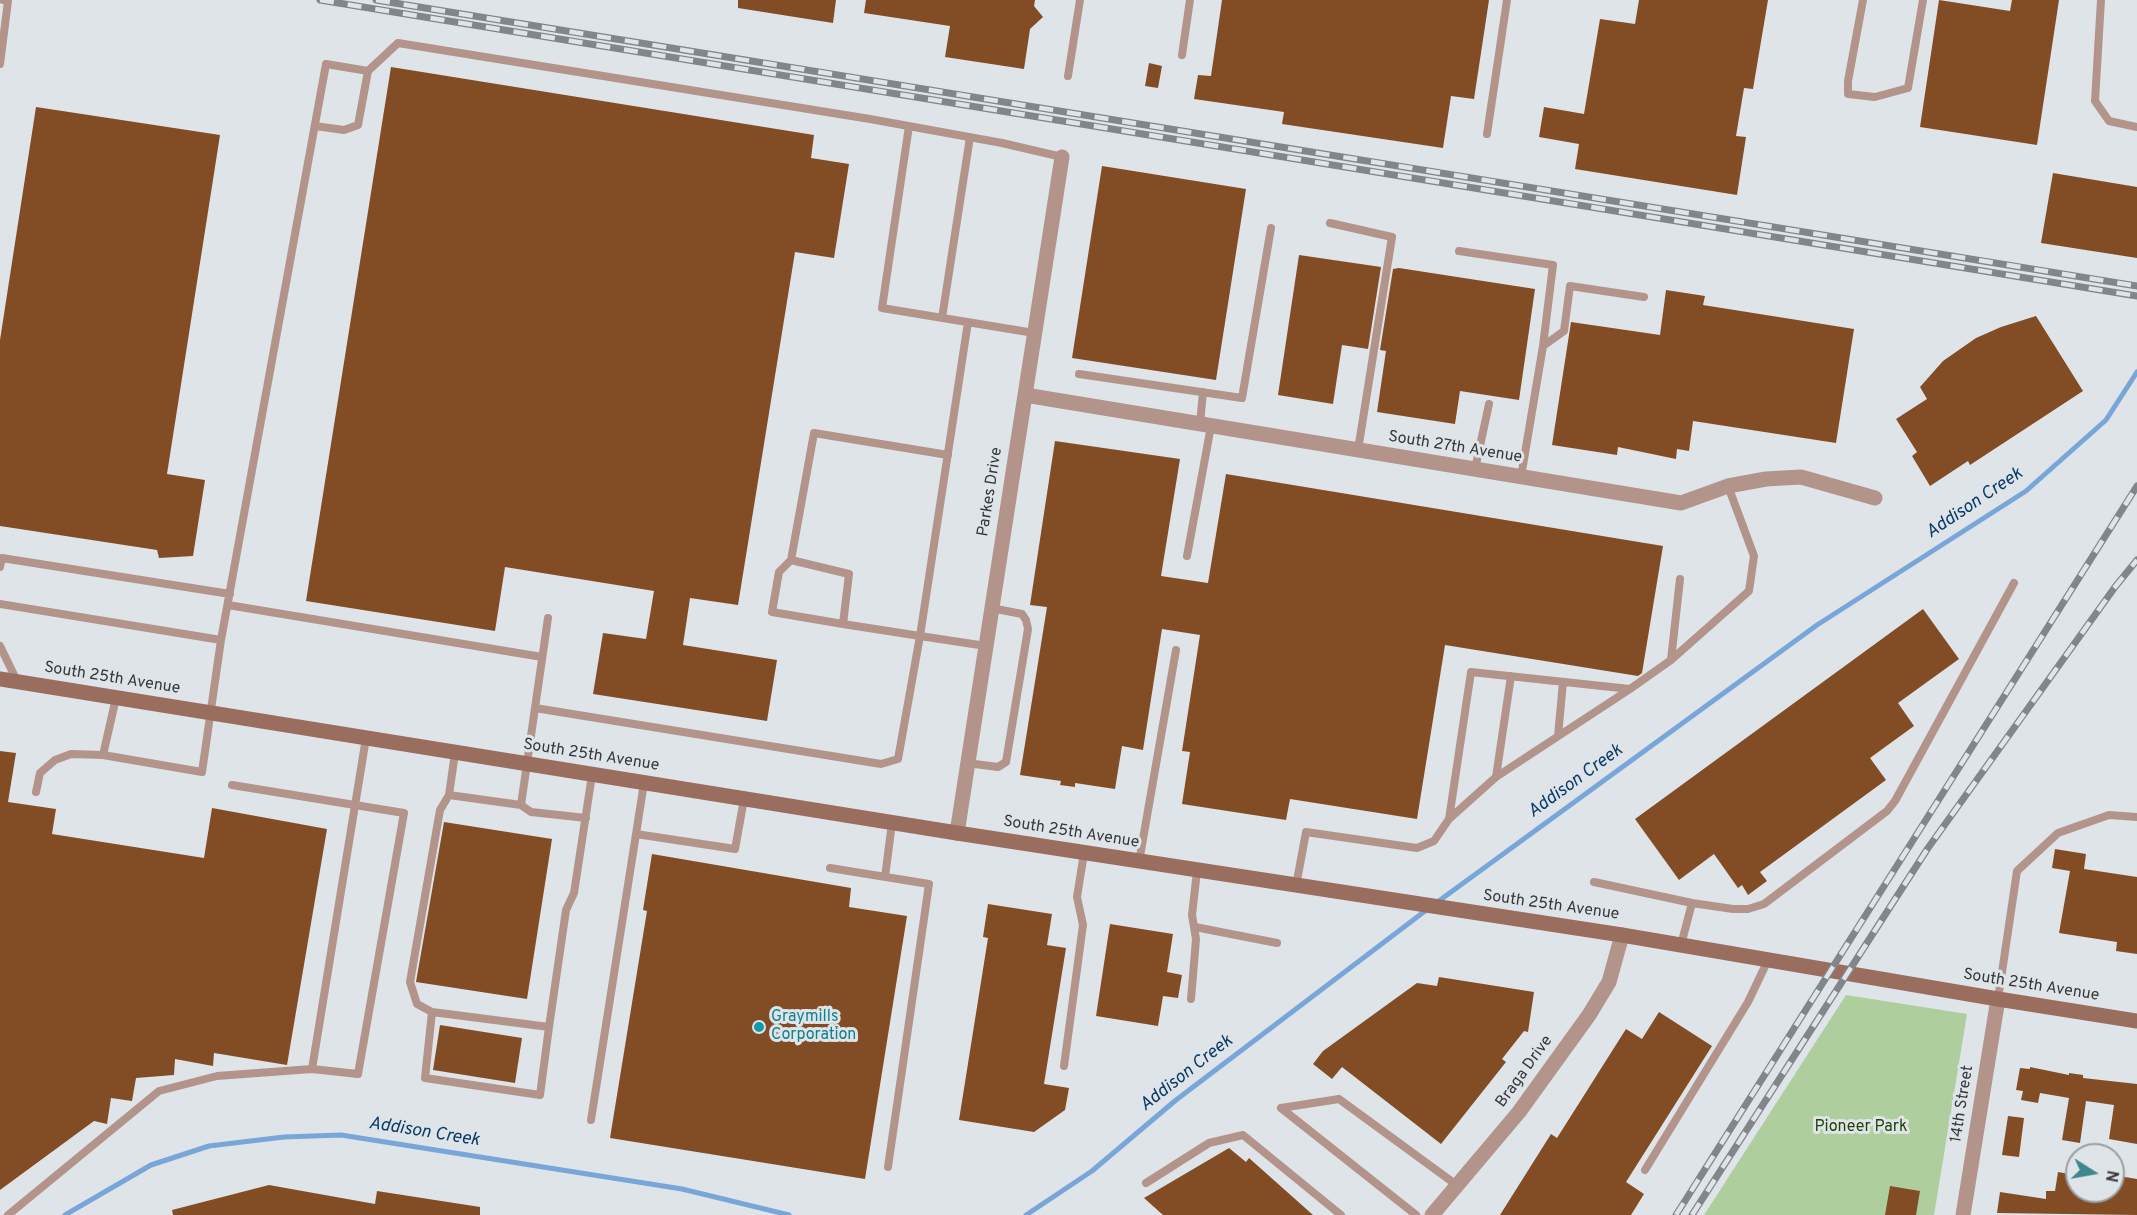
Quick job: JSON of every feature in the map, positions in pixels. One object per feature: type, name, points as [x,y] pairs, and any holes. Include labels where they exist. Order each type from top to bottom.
[{"type":"main road","name":"South 25th Avenue","points":[[0,679],[1139,862],[1622,935],[2137,1021]]},
{"type":"street","name":"Parkes Drive","points":[[957,833],[1062,157]]},
{"type":"street","name":"South 27th Avenue","points":[[1025,395],[1681,503],[1728,486],[1766,478],[1801,477],[1875,498]]},
{"type":"street","name":"Braga Drive","points":[[1433,1215],[1519,1112],[1589,1015],[1610,982],[1622,935]]},
{"type":"street","name":"14th Street","points":[[1963,1215],[1998,999]]},
{"type":"lane","points":[[0,64],[8,1],[3,0]]},
{"type":"lane","points":[[1068,76],[1080,0]]},
{"type":"lane","points":[[1182,55],[1190,0]]},
{"type":"lane","points":[[1487,134],[1508,0]]},
{"type":"lane","points":[[1863,0],[1848,81],[1848,94],[1875,97],[1908,88],[1923,0]]},
{"type":"lane","points":[[2101,0],[2095,101],[2109,121],[2137,127]]},
{"type":"lane","points":[[315,126],[344,130],[358,125],[368,71],[398,43],[909,126],[1062,157]]},
{"type":"lane","points":[[36,792],[40,772],[54,760],[71,754],[104,755],[202,772],[221,640],[326,64],[368,71]]},
{"type":"lane","points":[[909,126],[882,308],[1034,333]]},
{"type":"lane","points":[[942,318],[970,137]]},
{"type":"lane","points":[[1330,223],[1392,237],[1358,450]]},
{"type":"lane","points":[[1079,374],[1242,398],[1271,228]]},
{"type":"lane","points":[[1459,251],[1553,265],[1521,477]]},
{"type":"lane","points":[[1542,346],[1564,331],[1570,286],[1644,297]]},
{"type":"lane","points":[[535,708],[881,764],[898,759],[920,636],[968,322]]},
{"type":"lane","points":[[1187,556],[1206,425],[1203,392]]},
{"type":"lane","points":[[1475,469],[1489,404]]},
{"type":"lane","points":[[948,455],[814,434],[790,560],[779,572],[772,612],[986,646]]},
{"type":"lane","points":[[1296,886],[1306,832],[1417,848],[1434,841],[1449,819],[1496,777],[1671,660],[1749,591],[1754,556],[1728,486]]},
{"type":"lane","points":[[0,567],[2,558],[230,594]]},
{"type":"lane","points":[[790,560],[849,574],[843,624]]},
{"type":"lane","points":[[1671,660],[1680,579]]},
{"type":"lane","points":[[1594,882],[1692,903],[1740,909],[1764,904],[1887,812],[2014,583]]},
{"type":"lane","points":[[0,604],[221,640]]},
{"type":"lane","points":[[228,605],[542,657]]},
{"type":"lane","points":[[967,763],[998,767],[1006,762],[1028,629],[1022,614],[992,608]]},
{"type":"lane","points":[[521,806],[548,618]]},
{"type":"lane","points":[[0,646],[18,682]]},
{"type":"lane","points":[[1139,862],[1176,650]]},
{"type":"lane","points":[[1449,819],[1471,672],[1630,689]]},
{"type":"lane","points":[[1496,777],[1511,676]]},
{"type":"lane","points":[[1558,736],[1563,682]]},
{"type":"lane","points":[[104,755],[116,698]]},
{"type":"lane","points":[[312,1069],[366,738]]},
{"type":"lane","points":[[455,753],[449,795],[440,810],[410,982],[417,1004],[432,1012],[549,1027]]},
{"type":"lane","points":[[432,1012],[425,1078],[540,1095],[566,910],[574,893],[592,775]]},
{"type":"lane","points":[[591,1120],[644,783]]},
{"type":"lane","points":[[8,1215],[159,1091],[217,1076],[312,1069],[358,1074],[404,813],[232,785]]},
{"type":"lane","points":[[449,795],[521,806],[531,812],[586,818]]},
{"type":"lane","points":[[636,834],[735,849],[744,799]]},
{"type":"lane","points":[[1998,999],[2017,871],[2058,833],[2109,815],[2137,817]]},
{"type":"lane","points":[[885,877],[892,823]]},
{"type":"lane","points":[[1064,1066],[1083,925],[1077,897],[1084,853]]},
{"type":"lane","points":[[830,868],[928,884],[888,1167]]},
{"type":"lane","points":[[1191,999],[1196,939],[1192,915],[1197,871]]},
{"type":"lane","points":[[1681,945],[1692,903]]},
{"type":"lane","points":[[1195,927],[1277,943]]},
{"type":"lane","points":[[1645,1170],[1748,1002],[1768,960]]},
{"type":"lane","points":[[1416,1215],[1281,1108],[1340,1099],[1458,1186]]},
{"type":"lane","points":[[1146,1184],[1209,1143],[1243,1135],[1341,1215]]},
{"type":"green space","name":"Pioneer Park","points":[[1846,995],[1967,1014],[1934,1215],[1704,1215]]},
{"type":"building","points":[[738,0],[836,0],[833,23],[738,8]]},
{"type":"building","points":[[866,0],[1035,0],[1034,6],[1043,17],[1030,29],[1024,69],[945,57],[950,26],[864,13]]},
{"type":"building","points":[[1222,0],[1489,0],[1474,99],[1451,96],[1443,148],[1282,124],[1284,112],[1194,99],[1198,75],[1211,76]]},
{"type":"building","points":[[1639,0],[1768,0],[1753,89],[1744,88],[1736,136],[1746,137],[1737,195],[1575,169],[1579,144],[1539,137],[1544,107],[1584,114],[1600,19],[1635,24]]},
{"type":"building","points":[[1939,0],[2010,11],[2012,0],[2059,0],[2037,145],[1920,127]]},
{"type":"building","points":[[1149,63],[1162,66],[1158,88],[1145,86]]},
{"type":"building","points":[[391,67],[814,135],[811,158],[849,164],[834,258],[795,252],[738,605],[690,598],[683,645],[777,660],[767,721],[593,694],[603,633],[646,639],[654,591],[505,567],[495,631],[306,601]]},
{"type":"building","points":[[36,107],[220,135],[167,474],[205,480],[193,556],[159,558],[157,550],[0,526],[0,340]]},
{"type":"building","points":[[1102,166],[1246,189],[1216,380],[1072,358]]},
{"type":"building","points":[[2053,173],[2137,187],[2137,258],[2041,243]]},
{"type":"building","points":[[1299,255],[1381,267],[1368,349],[1342,345],[1333,404],[1278,395]]},
{"type":"building","points":[[1399,268],[1535,289],[1519,400],[1460,391],[1455,424],[1377,412],[1386,351],[1380,350],[1393,269]]},
{"type":"building","points":[[1666,290],[1705,296],[1703,305],[1854,329],[1836,443],[1693,421],[1689,451],[1677,449],[1676,459],[1618,447],[1617,455],[1552,445],[1571,322],[1660,335]]},
{"type":"building","points":[[2036,316],[2083,391],[1970,465],[1968,461],[1930,486],[1912,456],[1917,452],[1896,419],[1927,399],[1920,387],[1943,361],[1976,338]]},
{"type":"building","points":[[1055,441],[1180,459],[1161,576],[1208,583],[1226,474],[1663,546],[1642,673],[1638,676],[1445,645],[1417,819],[1290,799],[1286,820],[1182,804],[1190,752],[1182,751],[1200,635],[1162,629],[1143,750],[1122,746],[1115,789],[1075,783],[1075,787],[1060,785],[1061,781],[1020,775],[1047,607],[1030,605]]},
{"type":"building","points":[[1923,609],[1959,659],[1898,703],[1914,726],[1870,758],[1886,780],[1760,872],[1767,881],[1748,895],[1742,885],[1738,888],[1714,854],[1679,880],[1635,819]]},
{"type":"building","points":[[0,751],[16,753],[8,802],[56,809],[52,834],[204,858],[212,808],[327,829],[287,1065],[214,1053],[213,1066],[175,1059],[174,1075],[136,1078],[132,1101],[111,1098],[107,1124],[94,1121],[0,1190]]},
{"type":"building","points":[[444,822],[552,839],[527,999],[416,982]]},
{"type":"building","points":[[2055,849],[2086,854],[2084,869],[2137,877],[2137,954],[2116,951],[2117,942],[2059,933],[2070,871],[2052,868]]},
{"type":"building","name":"Graymills Corporation","points":[[652,854],[851,888],[849,907],[907,916],[865,1179],[610,1138],[647,911],[643,910]]},
{"type":"building","points":[[988,904],[1052,914],[1047,945],[1066,948],[1044,1084],[1069,1088],[1065,1110],[1034,1132],[959,1120],[988,938],[983,937]]},
{"type":"building","points":[[1110,924],[1173,934],[1167,972],[1182,975],[1178,998],[1163,996],[1158,1026],[1096,1016]]},
{"type":"building","points":[[1439,977],[1534,992],[1528,1032],[1524,1031],[1502,1059],[1506,1062],[1441,1144],[1342,1067],[1332,1079],[1313,1064],[1323,1051],[1417,983],[1437,986]]},
{"type":"building","points":[[1659,1012],[1712,1046],[1626,1182],[1644,1194],[1631,1215],[1500,1215],[1551,1134],[1557,1138],[1626,1029],[1642,1039]]},
{"type":"building","points":[[440,1025],[522,1038],[515,1083],[433,1070]]},
{"type":"building","points":[[2030,1067],[2069,1075],[2069,1073],[2083,1075],[2083,1078],[2137,1084],[2137,1144],[2109,1139],[2114,1105],[2086,1101],[2080,1143],[2062,1140],[2069,1098],[2040,1093],[2038,1103],[2021,1100],[2023,1091],[2016,1090],[2020,1068],[2030,1069]]},
{"type":"building","points":[[2008,1116],[2024,1118],[2019,1157],[2002,1155]]},
{"type":"building","points":[[1229,1148],[1246,1162],[1249,1158],[1313,1215],[1163,1215],[1144,1198]]},
{"type":"building","points":[[2058,1172],[2065,1173],[2065,1203],[2125,1203],[2125,1177],[2137,1179],[2137,1215],[1997,1213],[2000,1192],[2046,1199],[2046,1191],[2055,1191]]},
{"type":"building","points":[[269,1185],[375,1204],[377,1191],[480,1207],[480,1215],[173,1215],[172,1210]]},
{"type":"building","points":[[1890,1186],[1920,1191],[1916,1215],[1885,1215]]},
{"type":"waterway","name":"Addison Creek","points":[[1436,903],[1817,625],[2026,491],[2106,420],[2137,372]]},
{"type":"waterway","name":"Addison Creek","points":[[1026,1215],[1092,1171],[1176,1100],[1429,908]]},
{"type":"waterway","name":"Addison Creek","points":[[65,1215],[151,1165],[209,1146],[284,1137],[341,1135],[682,1189],[789,1215]]},
{"type":"railway","points":[[320,0],[2137,296]]},
{"type":"railway","points":[[376,0],[2137,286]]},
{"type":"railway","points":[[1676,1215],[2137,486]]},
{"type":"railway","points":[[1692,1215],[1928,848],[2115,587],[2137,560]]},
{"type":"place","name":"Graymills Corporation","points":[[759,1027]]}]
